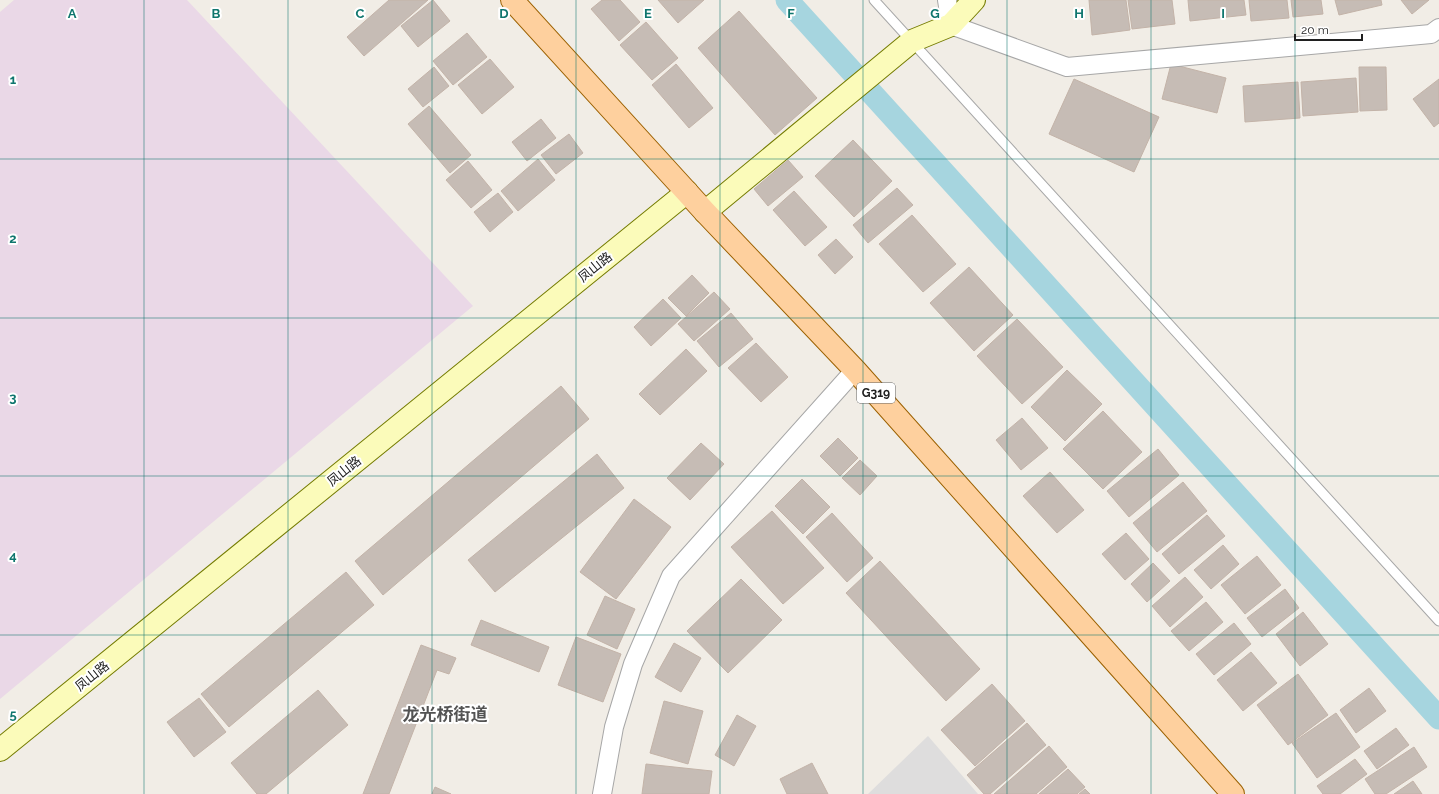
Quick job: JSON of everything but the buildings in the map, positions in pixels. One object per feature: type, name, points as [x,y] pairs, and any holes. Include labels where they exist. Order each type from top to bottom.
[{"type":"main road","name":"G319","points":[[512,0],[705,212],[855,370],[1233,794]]},
{"type":"street","points":[[947,0],[951,25]]},
{"type":"street","points":[[705,212],[912,41],[951,25],[974,0]]},
{"type":"street","points":[[951,25],[1067,68],[1431,34],[1439,28]]},
{"type":"street","name":"凤山路","points":[[0,750],[687,192]]},
{"type":"street","points":[[602,794],[614,727],[633,664],[671,576],[855,370]]},
{"type":"lane","points":[[874,0],[1439,621]]},
{"type":"shaded area","points":[[14,0],[187,0],[473,306],[0,699],[0,12]]},
{"type":"shaded area","points":[[928,736],[978,794],[868,794]]},
{"type":"waterway","points":[[787,0],[1439,718]]},
{"type":"district","name":"龙光桥街道","points":[[445,714]]}]
